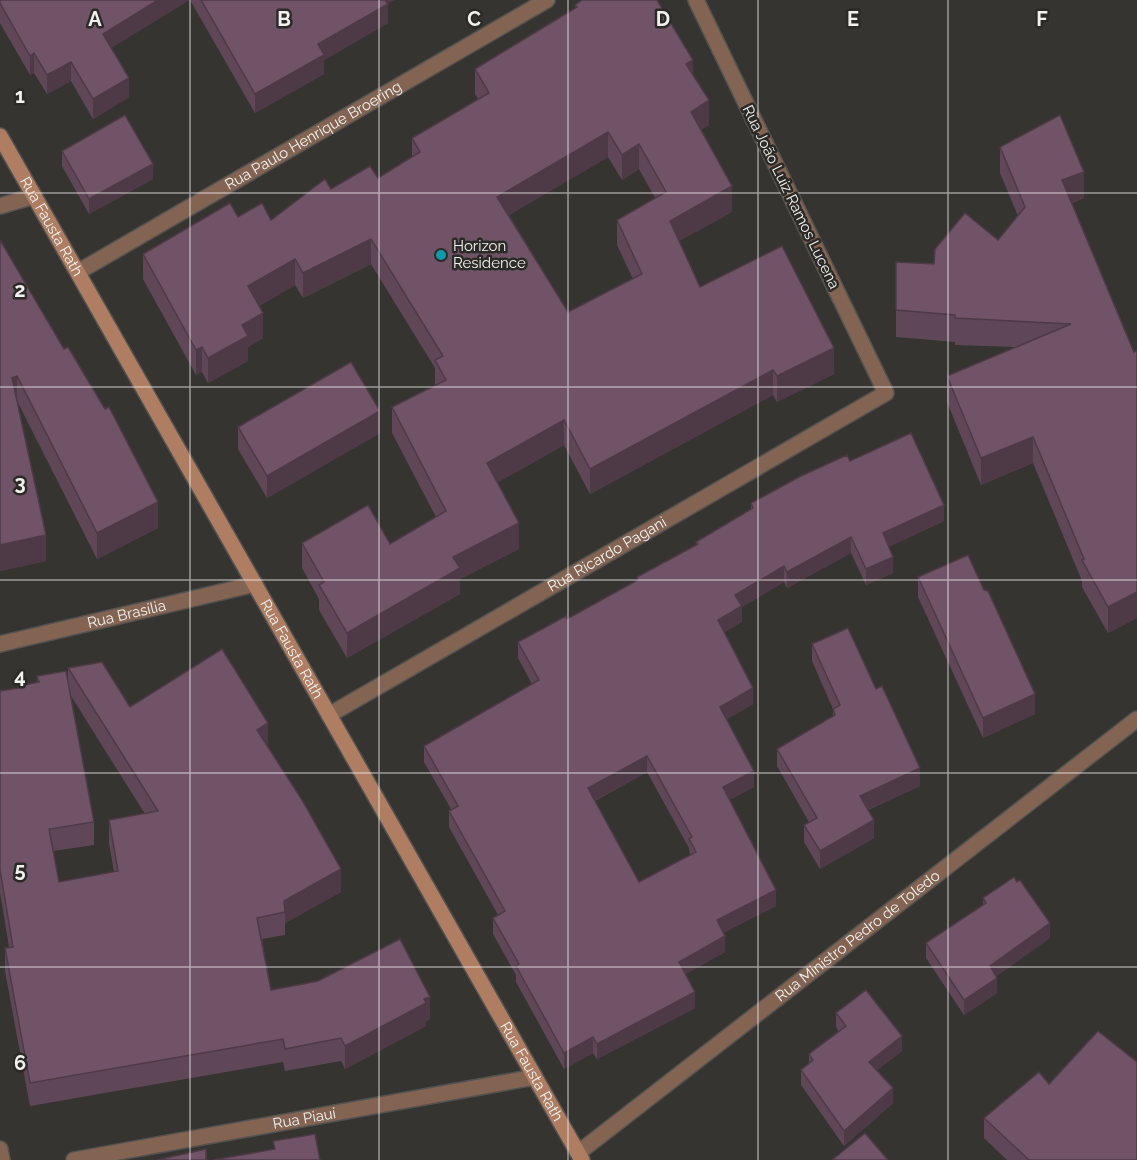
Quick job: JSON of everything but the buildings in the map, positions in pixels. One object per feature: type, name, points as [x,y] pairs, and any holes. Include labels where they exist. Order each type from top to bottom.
[{"type":"street","name":"Rua Paulo Henrique Broering","points":[[78,272],[547,0]]},
{"type":"street","name":"Rua João Luiz Ramos Lucena","points":[[696,0],[886,393]]},
{"type":"street","name":"Rua Fausta Rath","points":[[0,136],[580,1157]]},
{"type":"street","points":[[0,206],[34,196]]},
{"type":"street","name":"Rua Ricardo Pagani","points":[[329,715],[886,393]]},
{"type":"street","name":"Rua Brasília","points":[[0,644],[255,584]]},
{"type":"street","name":"Rua Ministro Pedro de Toledo","points":[[580,1157],[1137,718]]},
{"type":"street","name":"Rua Piauí","points":[[74,1160],[535,1077]]},
{"type":"street","points":[[0,1149],[2,1160]]},
{"type":"place","name":"Horizon Residence","points":[[441,255]]}]
